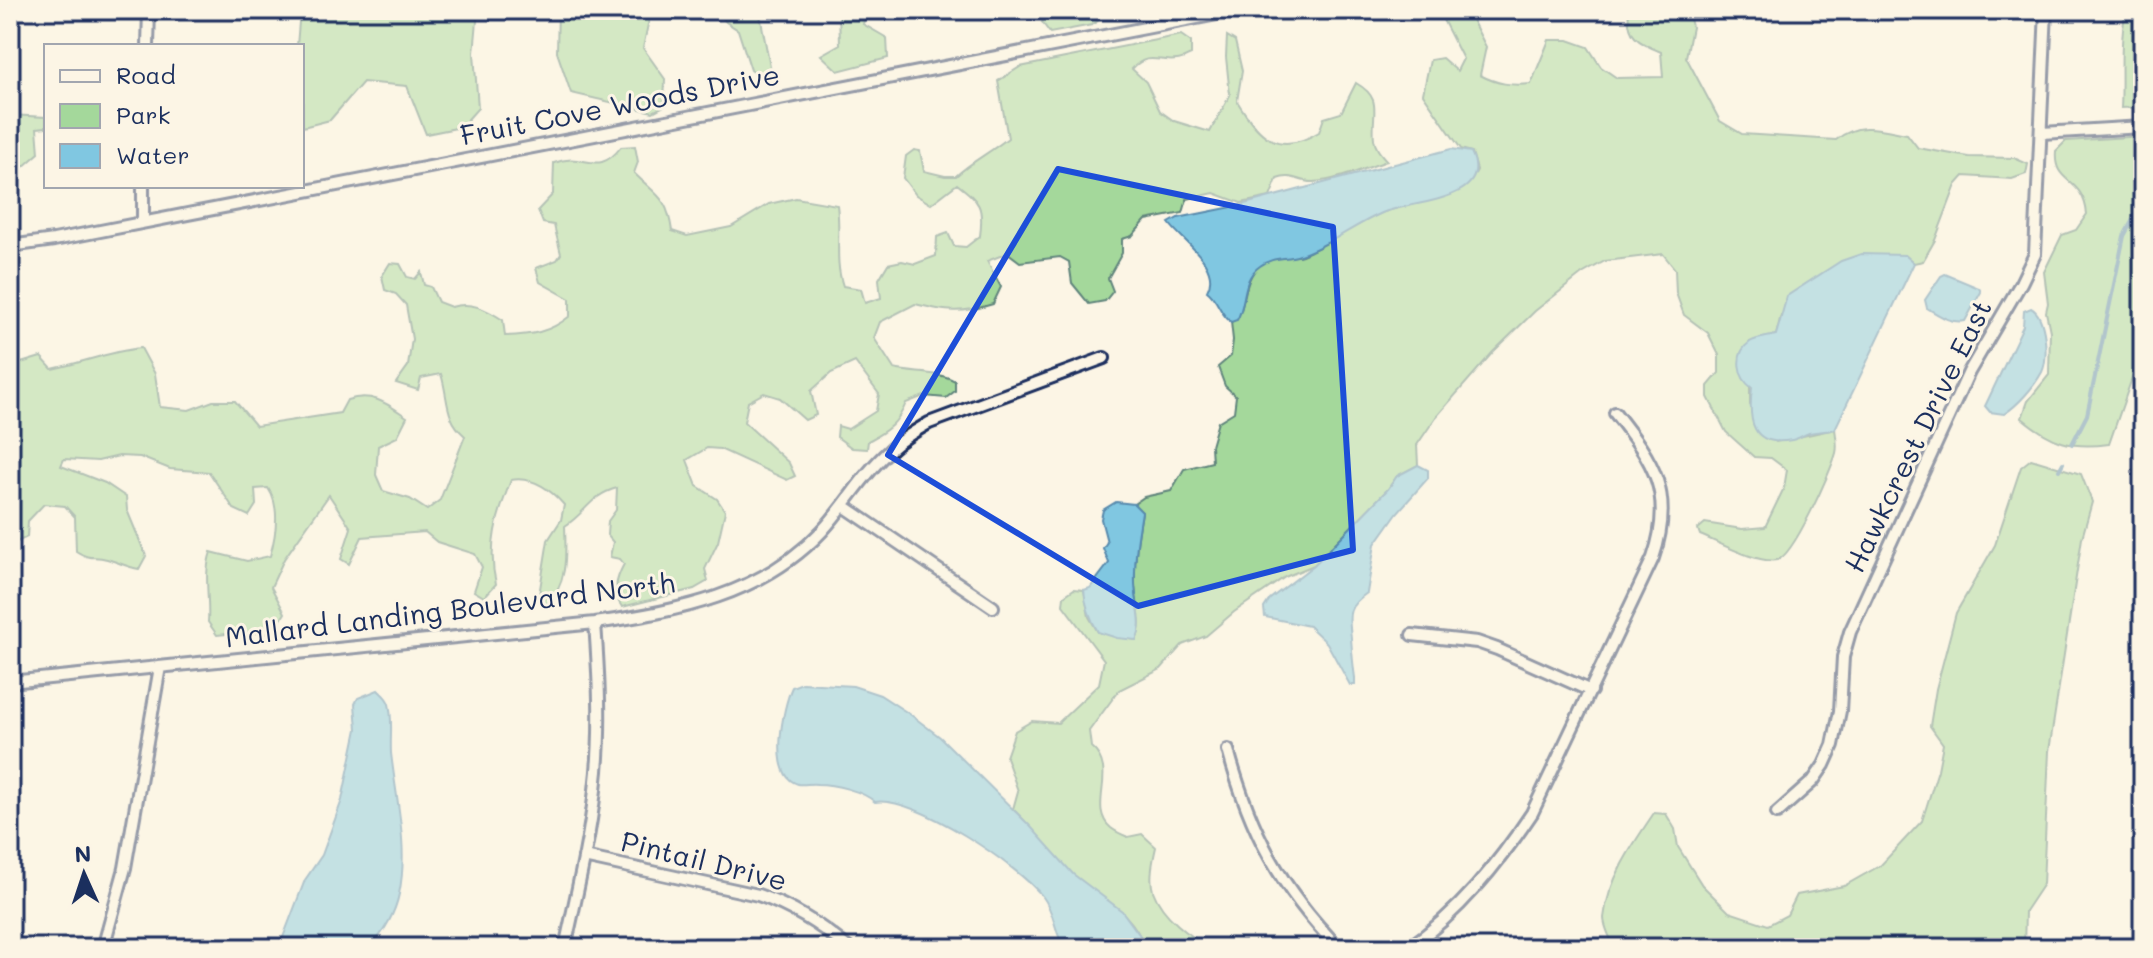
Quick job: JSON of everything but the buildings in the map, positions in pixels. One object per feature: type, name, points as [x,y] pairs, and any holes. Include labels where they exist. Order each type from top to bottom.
[{"type":"street","points":[[148,44],[149,10]]},
{"type":"street","name":"Fruit Cove Woods Drive","points":[[10,246],[1238,10]]},
{"type":"street","name":"Hawkcrest Drive East","points":[[1777,813],[1803,792],[1824,765],[1838,728],[1841,674],[1850,632],[1969,372],[2030,266],[2037,242],[2046,10]]},
{"type":"street","points":[[2042,133],[2143,127]]},
{"type":"street","points":[[143,188],[143,222]]},
{"type":"street","name":"Mallard Landing Boulevard North","points":[[10,682],[595,623],[690,607],[720,598],[789,561],[844,506],[890,449],[929,423],[1104,358]]},
{"type":"street","points":[[1408,948],[1442,921],[1474,889],[1510,846],[1552,774],[1653,558],[1661,527],[1662,495],[1653,465],[1615,413]]},
{"type":"street","points":[[844,506],[993,607]]},
{"type":"street","points":[[565,948],[596,788],[599,683],[595,623]]},
{"type":"street","points":[[1412,635],[1477,642],[1591,691]]},
{"type":"street","points":[[103,948],[125,868],[160,667]]},
{"type":"street","points":[[1228,750],[1251,822],[1275,869],[1297,901],[1339,948]]},
{"type":"street","name":"Pintail Drive","points":[[584,857],[758,895],[781,903],[817,923],[848,948]]},
{"type":"highlighted area","points":[[1058,169],[1333,227],[1353,550],[1138,606],[888,455]]},
{"type":"green space","points":[[300,10],[478,10],[474,53],[478,108],[461,127],[426,134],[407,86],[363,82],[330,120],[304,127],[304,44],[297,44]]},
{"type":"green space","points":[[558,10],[651,10],[643,48],[665,79],[664,106],[653,112],[571,93],[557,52]]},
{"type":"green space","points":[[717,10],[759,10],[771,72],[764,79],[751,70],[738,30],[726,22]]},
{"type":"green space","points":[[839,10],[867,10],[863,24],[887,38],[888,58],[838,71],[821,55],[840,44]]},
{"type":"green space","points":[[1054,10],[1110,12],[1092,25],[1050,33],[1042,22]]},
{"type":"green space","points":[[1438,10],[1467,10],[1486,47],[1480,75],[1517,85],[1531,84],[1549,40],[1568,40],[1588,47],[1601,67],[1617,78],[1663,77],[1661,52],[1635,37],[1630,27],[1629,10],[1688,10],[1692,27],[1686,57],[1720,121],[1742,134],[1836,140],[1853,130],[1879,129],[1907,134],[1918,148],[1969,157],[2014,158],[2028,164],[2026,174],[2012,179],[1964,176],[1956,185],[1935,240],[1923,261],[1914,263],[1905,255],[1781,315],[1776,335],[1750,342],[1750,405],[1776,442],[1835,429],[1837,450],[1833,463],[1792,545],[1777,560],[1749,556],[1700,535],[1698,529],[1705,523],[1742,529],[1765,527],[1784,488],[1787,470],[1771,458],[1754,457],[1726,432],[1708,397],[1708,386],[1719,373],[1719,355],[1708,333],[1684,315],[1676,293],[1675,269],[1663,254],[1605,261],[1582,274],[1535,311],[1493,352],[1436,417],[1417,445],[1418,465],[1397,476],[1314,565],[1285,577],[1234,612],[1206,636],[1182,645],[1161,669],[1119,690],[1089,731],[1091,747],[1103,767],[1101,810],[1104,819],[1117,832],[1128,837],[1142,834],[1156,847],[1151,880],[1157,900],[1178,925],[1212,948],[1144,948],[1124,914],[1072,874],[1013,809],[1018,791],[1006,757],[1015,731],[1032,721],[1058,723],[1099,684],[1104,660],[1063,605],[1064,596],[1074,589],[1084,590],[1089,617],[1098,632],[1136,640],[1140,620],[1135,566],[1142,512],[1134,504],[1144,497],[1171,491],[1184,469],[1212,462],[1211,446],[1218,422],[1234,412],[1236,396],[1225,386],[1218,367],[1231,356],[1231,322],[1241,311],[1253,273],[1271,259],[1302,255],[1384,212],[1452,193],[1474,176],[1477,170],[1472,152],[1461,149],[1423,94],[1430,60],[1442,58],[1457,71],[1463,59]]},
{"type":"green space","points":[[2132,10],[2143,10],[2143,107],[2121,108],[2123,27],[2125,15]]},
{"type":"green space","points":[[1181,35],[1191,42],[1191,55],[1171,61],[1143,60],[1132,69],[1146,82],[1160,111],[1174,121],[1210,132],[1230,95],[1227,36],[1235,41],[1242,71],[1237,101],[1262,133],[1281,143],[1292,143],[1319,132],[1324,118],[1341,113],[1356,83],[1365,89],[1373,101],[1375,142],[1387,161],[1323,181],[1308,182],[1283,177],[1277,179],[1270,197],[1241,203],[1214,193],[1187,199],[1183,213],[1146,220],[1132,236],[1122,239],[1122,253],[1108,278],[1113,291],[1105,301],[1089,304],[1072,283],[1069,262],[1060,257],[1020,262],[1008,253],[987,261],[1001,287],[993,304],[954,311],[915,304],[880,322],[874,338],[894,369],[948,378],[955,381],[955,391],[946,398],[924,396],[906,403],[891,426],[868,441],[867,449],[852,448],[837,437],[838,426],[848,429],[876,411],[879,394],[855,362],[831,373],[811,391],[816,415],[805,420],[780,398],[764,393],[748,402],[744,422],[789,463],[795,476],[787,480],[720,449],[707,448],[687,460],[697,486],[717,499],[725,511],[718,542],[705,569],[708,581],[694,589],[622,607],[616,586],[624,564],[620,559],[610,557],[613,542],[607,535],[608,521],[616,510],[617,488],[600,495],[565,526],[562,579],[546,605],[538,601],[548,540],[561,520],[564,505],[540,485],[519,479],[511,480],[498,519],[493,544],[496,584],[484,597],[474,591],[482,567],[475,554],[437,542],[425,532],[362,537],[349,564],[341,559],[351,528],[329,495],[284,559],[271,587],[285,613],[272,634],[246,632],[217,635],[208,622],[207,578],[211,552],[247,561],[270,556],[276,512],[268,488],[255,489],[256,505],[249,516],[234,509],[209,472],[170,469],[140,457],[119,456],[98,461],[64,459],[61,466],[105,483],[126,497],[127,510],[146,556],[139,569],[76,551],[75,517],[65,506],[44,504],[28,521],[27,537],[17,542],[10,539],[11,366],[41,357],[52,369],[141,348],[155,374],[160,407],[189,410],[213,401],[235,401],[256,426],[340,413],[347,400],[356,398],[379,400],[407,417],[397,437],[378,446],[376,475],[383,491],[410,499],[427,510],[440,500],[465,436],[450,415],[441,374],[421,378],[418,390],[396,383],[408,366],[412,339],[406,305],[396,294],[385,290],[382,276],[390,263],[400,264],[407,277],[415,279],[421,272],[424,285],[431,287],[438,302],[451,307],[478,307],[491,312],[503,320],[505,336],[547,330],[570,316],[570,299],[540,282],[536,268],[557,260],[561,254],[554,225],[543,223],[538,210],[553,194],[554,163],[574,160],[597,163],[612,156],[621,147],[635,146],[638,162],[634,173],[664,203],[672,231],[687,236],[731,227],[769,204],[796,198],[837,205],[840,276],[843,286],[861,289],[865,303],[881,298],[879,279],[888,264],[902,261],[915,264],[936,256],[937,237],[948,233],[954,246],[966,247],[980,236],[981,211],[971,196],[957,184],[931,204],[916,195],[903,178],[906,156],[914,150],[920,151],[924,171],[956,176],[1008,138],[998,81],[1020,67]]},
{"type":"green space","points":[[10,115],[44,117],[44,127],[37,128],[39,153],[23,167],[10,166]]},
{"type":"green space","points":[[2143,136],[2143,338],[2139,358],[2109,444],[2073,445],[2053,439],[2022,418],[2028,401],[2049,375],[2050,331],[2044,272],[2062,235],[2076,230],[2087,214],[2080,193],[2059,170],[2056,151],[2066,141]]},
{"type":"green space","points":[[2031,459],[2081,474],[2092,502],[2082,538],[2049,751],[2043,884],[2025,911],[2024,948],[1609,948],[1612,943],[1604,918],[1606,904],[1623,863],[1654,813],[1666,814],[1675,829],[1678,847],[1702,885],[1729,912],[1768,925],[1787,915],[1797,895],[1844,886],[1881,865],[1922,821],[1943,744],[1930,726],[1936,689],[1956,613],[1995,545],[2021,467]]},
{"type":"water","points":[[1451,149],[1471,152],[1475,168],[1471,181],[1461,190],[1429,202],[1382,213],[1311,251],[1265,263],[1254,271],[1237,320],[1231,322],[1207,291],[1210,281],[1205,263],[1169,223],[1178,218],[1237,206]]},
{"type":"water","points":[[1861,254],[1905,255],[1914,263],[1835,429],[1809,433],[1792,440],[1768,440],[1760,436],[1752,421],[1752,388],[1743,378],[1739,366],[1741,353],[1753,341],[1776,335],[1787,296],[1841,261]]},
{"type":"water","points":[[1945,274],[1979,288],[1981,292],[1965,321],[1950,320],[1927,308],[1925,300]]},
{"type":"water","points":[[2031,308],[2040,319],[2045,338],[2042,372],[2035,384],[2004,414],[1990,412],[1985,406],[2023,326],[2024,311]]},
{"type":"water","points":[[1418,465],[1428,470],[1428,478],[1375,544],[1367,593],[1355,603],[1350,613],[1355,685],[1350,685],[1327,643],[1309,626],[1265,617],[1264,608],[1270,599],[1314,565],[1397,476]]},
{"type":"water","points":[[1116,502],[1134,504],[1142,512],[1135,566],[1140,620],[1136,640],[1098,632],[1088,612],[1084,590],[1090,588],[1109,563],[1103,548],[1107,542],[1101,519],[1103,510]]},
{"type":"water","points":[[802,683],[853,686],[880,695],[940,737],[1031,827],[1073,874],[1122,911],[1141,937],[1144,948],[1064,948],[1043,897],[1012,868],[965,835],[914,810],[892,803],[875,802],[856,791],[824,784],[798,784],[789,778],[781,755],[782,724],[792,687]]},
{"type":"water","points":[[378,690],[387,700],[390,710],[391,753],[401,824],[402,877],[395,909],[370,948],[279,948],[305,880],[322,855],[342,800],[357,729],[355,704],[358,698]]},
{"type":"waterway","points":[[2072,444],[2087,415],[2124,236],[2143,201]]},
{"type":"waterway","points":[[2059,470],[2063,463]]}]
